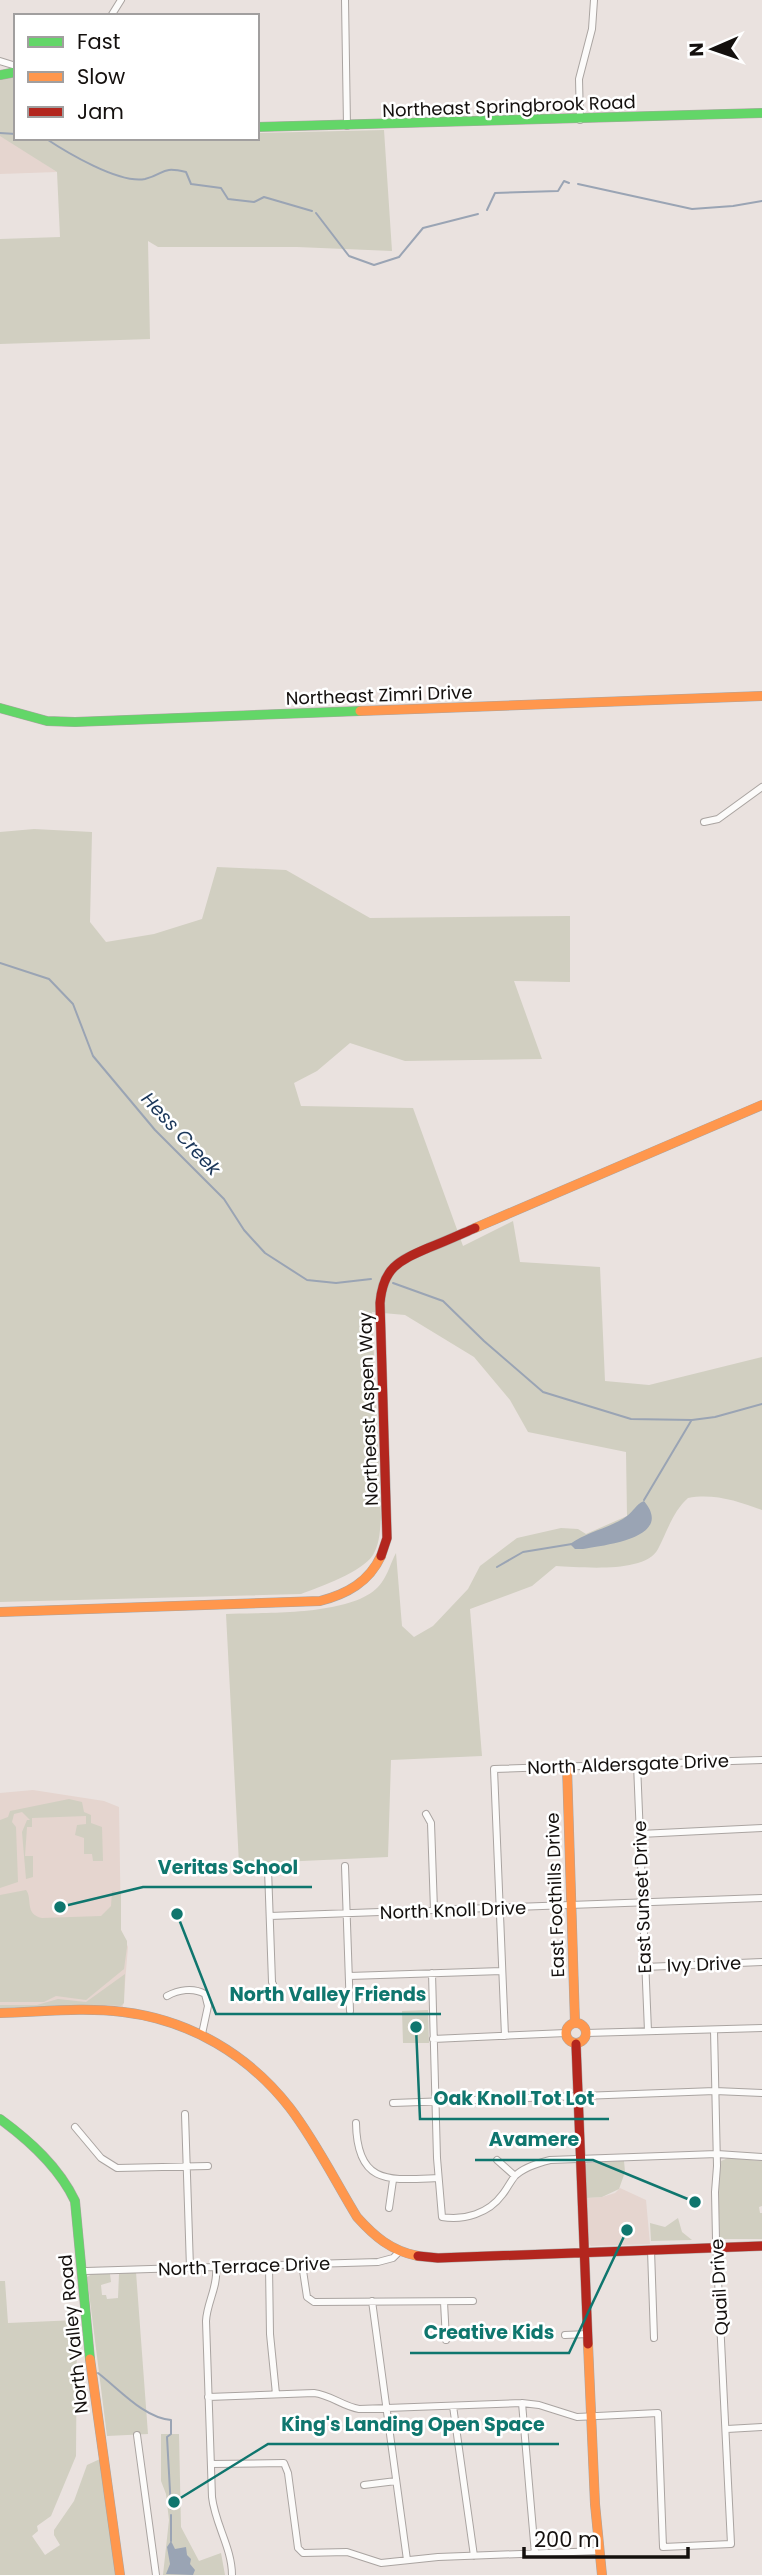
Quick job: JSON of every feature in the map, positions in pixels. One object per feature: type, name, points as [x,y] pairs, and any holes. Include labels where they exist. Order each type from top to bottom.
[{"type":"street","points":[[345,0],[347,126]]},
{"type":"street","points":[[580,120],[579,79],[592,29],[594,0]]},
{"type":"street","name":"Northeast Springbrook Road","points":[[259,127],[762,113]]},
{"type":"street","name":"Northeast Zimri Drive","points":[[0,708],[47,721],[80,722],[762,696]]},
{"type":"street","points":[[704,822],[718,820],[762,787]]},
{"type":"street","name":"Northeast Aspen Way","points":[[0,1612],[320,1601],[356,1589],[375,1569],[387,1538],[380,1304],[383,1281],[388,1272],[403,1259],[762,1105]]},
{"type":"street","name":"North Aldersgate Drive","points":[[500,1909],[494,1769],[762,1760]]},
{"type":"street","name":"East Sunset Drive","points":[[637,1764],[648,2031]]},
{"type":"street","name":"East Foothills Drive","points":[[566,1767],[575,2023]]},
{"type":"street","points":[[426,1814],[431,1823],[434,1910]]},
{"type":"street","points":[[640,1834],[762,1828]]},
{"type":"street","points":[[345,1866],[350,2011]]},
{"type":"street","points":[[268,1869],[272,1982],[278,1996]]},
{"type":"street","name":"North Knoll Drive","points":[[270,1916],[762,1898]]},
{"type":"street","points":[[500,1909],[505,2036]]},
{"type":"street","name":"Ivy Drive","points":[[645,1966],[762,1962]]},
{"type":"street","points":[[349,1976],[502,1971]]},
{"type":"street","points":[[432,1973],[438,2178],[442,2217],[463,2217],[484,2211],[501,2197],[515,2176],[541,2162],[581,2158],[717,2154],[762,2157]]},
{"type":"street","points":[[167,1996],[178,1991],[198,1990],[205,1994],[208,2006],[202,2034]]},
{"type":"street","points":[[0,2013],[124,2012],[160,2019],[202,2034],[246,2062],[276,2089],[300,2122],[357,2217],[378,2240],[399,2252],[438,2258],[762,2246]]},
{"type":"street","points":[[575,2023],[582,2025],[586,2033],[583,2041],[576,2044],[568,2040],[566,2034],[568,2028],[575,2023]]},
{"type":"street","points":[[586,2033],[762,2028]]},
{"type":"street","name":"Quail Drive","points":[[592,2416],[658,2413],[663,2547],[731,2544],[715,2192],[717,2154],[713,2030]]},
{"type":"street","points":[[433,2039],[566,2034]]},
{"type":"street","points":[[576,2044],[584,2253],[602,2575]]},
{"type":"street","points":[[393,2103],[715,2091],[762,2093]]},
{"type":"street","points":[[186,2114],[190,2268]]},
{"type":"street","name":"North Valley Road","points":[[0,2119],[23,2137],[55,2170],[68,2185],[75,2201],[85,2322],[120,2575]]},
{"type":"street","points":[[356,2123],[358,2146],[368,2165],[382,2177],[393,2180],[438,2178]]},
{"type":"street","points":[[75,2127],[101,2158],[117,2168],[208,2166]]},
{"type":"street","points":[[497,2160],[515,2176]]},
{"type":"street","points":[[388,2208],[393,2180]]},
{"type":"street","points":[[651,2250],[654,2338]]},
{"type":"street","name":"North Terrace Drive","points":[[86,2272],[387,2261],[399,2252]]},
{"type":"street","points":[[302,2264],[310,2301],[473,2301]]},
{"type":"street","points":[[268,2266],[270,2334],[276,2394]]},
{"type":"street","points":[[216,2268],[215,2287],[206,2315],[213,2508],[231,2563],[232,2575]]},
{"type":"street","points":[[372,2301],[407,2560]]},
{"type":"street","points":[[443,2302],[446,2340]]},
{"type":"street","points":[[565,2335],[588,2334]]},
{"type":"street","points":[[208,2397],[324,2394],[347,2407],[359,2410],[522,2403],[539,2405],[571,2417],[592,2416]]},
{"type":"street","points":[[522,2403],[535,2554]]},
{"type":"street","points":[[453,2406],[474,2556]]},
{"type":"street","points":[[727,2429],[762,2427]]},
{"type":"street","points":[[137,2435],[156,2575]]},
{"type":"street","points":[[211,2464],[284,2463],[288,2473],[300,2552],[347,2552],[381,2563],[599,2551]]},
{"type":"street","points":[[365,2485],[396,2481]]},
{"type":"shaded area","points":[[0,71],[14,75],[14,140],[259,140],[259,133],[384,130],[392,251],[297,247],[158,247],[148,241],[150,339],[0,344],[0,239],[60,237],[57,172],[0,136]]},
{"type":"shaded area","points":[[0,136],[3,136],[57,172],[0,174]]},
{"type":"shaded area","points":[[34,829],[92,832],[90,922],[106,942],[154,934],[202,919],[217,867],[286,870],[370,918],[570,916],[570,982],[514,981],[542,1059],[405,1061],[350,1043],[317,1071],[294,1083],[301,1106],[413,1108],[463,1246],[513,1221],[520,1262],[600,1267],[605,1381],[649,1385],[762,1357],[762,1510],[716,1497],[688,1498],[678,1509],[658,1549],[651,1557],[626,1566],[556,1566],[532,1586],[470,1609],[482,1756],[391,1760],[388,1857],[239,1864],[226,1614],[310,1610],[353,1601],[370,1593],[382,1582],[396,1553],[402,1626],[414,1637],[433,1626],[468,1589],[480,1566],[517,1538],[561,1528],[578,1529],[586,1534],[627,1516],[626,1452],[528,1432],[510,1400],[474,1357],[405,1315],[372,1312],[381,1517],[377,1546],[368,1561],[340,1578],[301,1594],[0,1602],[0,832]]},
{"type":"shaded area","points":[[33,1790],[104,1801],[119,1807],[121,1930],[128,1947],[123,2007],[104,2005],[0,2009],[0,1793]]},
{"type":"shaded area","points":[[69,1799],[82,1802],[84,1812],[91,1815],[91,1823],[102,1827],[103,1861],[93,1861],[92,1854],[84,1854],[84,1838],[75,1835],[77,1825],[86,1824],[86,1816],[32,1818],[32,1827],[27,1827],[25,1856],[33,1856],[33,1877],[26,1879],[22,1832],[27,1820],[30,1820],[22,1812],[14,1814],[12,1822],[16,1827],[18,1882],[0,1888],[0,1820],[8,1817],[10,1811]]},
{"type":"shaded area","points":[[26,1890],[31,1910],[42,1918],[101,1916],[111,1906],[112,1891],[121,1893],[121,1930],[127,1941],[124,1969],[86,2000],[56,1996],[44,2002],[0,2002],[0,1895]]},
{"type":"shaded area","points":[[125,1974],[124,2003],[121,2006],[0,2008],[0,2005],[37,2005],[58,1999],[86,2002]]},
{"type":"shaded area","points":[[428,2010],[429,2043],[403,2043],[402,2011]]},
{"type":"shaded area","points":[[728,2158],[762,2161],[762,2206],[759,2207],[762,2213],[762,2239],[720,2239],[718,2185],[721,2161]]},
{"type":"shaded area","points":[[624,2161],[625,2172],[619,2189],[602,2197],[586,2198],[587,2163]]},
{"type":"shaded area","points":[[620,2188],[646,2200],[650,2244],[591,2246],[588,2243],[586,2198],[602,2197],[615,2193]]},
{"type":"shaded area","points":[[678,2218],[682,2232],[692,2240],[651,2241],[650,2223],[665,2227]]},
{"type":"shaded area","points":[[136,2272],[148,2434],[107,2436],[87,2277],[92,2274],[110,2274],[111,2282],[101,2285],[102,2295],[106,2295],[107,2299],[118,2298],[119,2274]]},
{"type":"shaded area","points":[[0,2281],[5,2281],[8,2323],[77,2320],[76,2456],[51,2516],[37,2526],[38,2531],[32,2536],[45,2555],[60,2545],[54,2530],[74,2501],[87,2465],[100,2459],[116,2575],[0,2575]]},
{"type":"shaded area","points":[[161,2434],[179,2434],[181,2527],[199,2561],[221,2553],[225,2575],[163,2575],[169,2520],[166,2494],[161,2481]]},
{"type":"water","points":[[644,1501],[651,1514],[651,1524],[644,1531],[620,1542],[583,1549],[575,1549],[570,1544],[621,1520]]},
{"type":"water","points":[[171,2541],[175,2549],[186,2547],[187,2555],[191,2559],[190,2564],[195,2570],[193,2575],[166,2574],[170,2564],[167,2547]]},
{"type":"waterway","points":[[0,133],[14,134]]},
{"type":"waterway","points":[[48,140],[93,166],[121,177],[145,179],[167,170],[178,170],[186,172],[191,184],[221,188],[228,199],[254,202],[264,197],[312,211]]},
{"type":"waterway","points":[[487,210],[495,193],[558,191],[564,181],[569,183]]},
{"type":"waterway","points":[[578,184],[692,209],[762,201]]},
{"type":"waterway","points":[[316,213],[349,256],[374,265],[399,257],[423,228],[478,214]]},
{"type":"waterway","name":"Hess Creek","points":[[0,963],[49,979],[73,1004],[93,1056],[155,1130],[224,1199],[244,1230],[265,1253],[307,1280],[336,1283],[371,1279]]},
{"type":"waterway","name":"Hess Creek","points":[[393,1283],[443,1301],[543,1392],[631,1419],[692,1420],[715,1417],[762,1404]]},
{"type":"waterway","points":[[644,1500],[691,1421]]},
{"type":"waterway","points":[[497,1567],[523,1552],[572,1544]]},
{"type":"waterway","points":[[98,2373],[132,2402],[151,2414],[171,2420],[171,2434],[167,2437],[171,2509]]},
{"type":"waterway","points":[[171,2515],[171,2541]]},
{"type":"traffic: fast","points":[[0,75],[14,72]]},
{"type":"traffic: fast","points":[[259,127],[762,113]]},
{"type":"traffic: fast","points":[[0,708],[47,721],[75,722],[360,711]]},
{"type":"traffic: fast","points":[[0,2119],[43,2156],[61,2177],[75,2201],[90,2359]]},
{"type":"traffic: slow","points":[[360,711],[762,696]]},
{"type":"traffic: slow","points":[[475,1228],[762,1105]]},
{"type":"traffic: slow","points":[[0,1612],[320,1601],[356,1586],[370,1573],[381,1556]]},
{"type":"traffic: slow","points":[[567,1767],[575,2023]]},
{"type":"traffic: slow","points":[[0,2013],[77,2010],[123,2012],[172,2023],[216,2043],[256,2072],[290,2108],[363,2224],[391,2246],[418,2256]]},
{"type":"traffic: slow","points":[[576,2023],[583,2026],[586,2033],[583,2040],[576,2043],[569,2040],[566,2033],[569,2026],[576,2023]]},
{"type":"traffic: slow","points":[[588,2344],[595,2504],[602,2575]]},
{"type":"traffic: slow","points":[[90,2359],[120,2575]]},
{"type":"traffic: jam","points":[[381,1556],[387,1538],[380,1303],[382,1291],[389,1274],[400,1262],[475,1228]]},
{"type":"traffic: jam","points":[[576,2044],[588,2344]]},
{"type":"traffic: jam","points":[[418,2256],[438,2258],[762,2246]]},
{"type":"place","name":"Veritas School","points":[[60,1907]]},
{"type":"place","name":"North Valley Friends","points":[[177,1914]]},
{"type":"place","name":"Oak Knoll Tot Lot","points":[[416,2027]]},
{"type":"place","name":"Avamere","points":[[695,2202]]},
{"type":"place","name":"Creative Kids","points":[[627,2230]]},
{"type":"place","name":"King's Landing Open Space","points":[[174,2502]]}]
